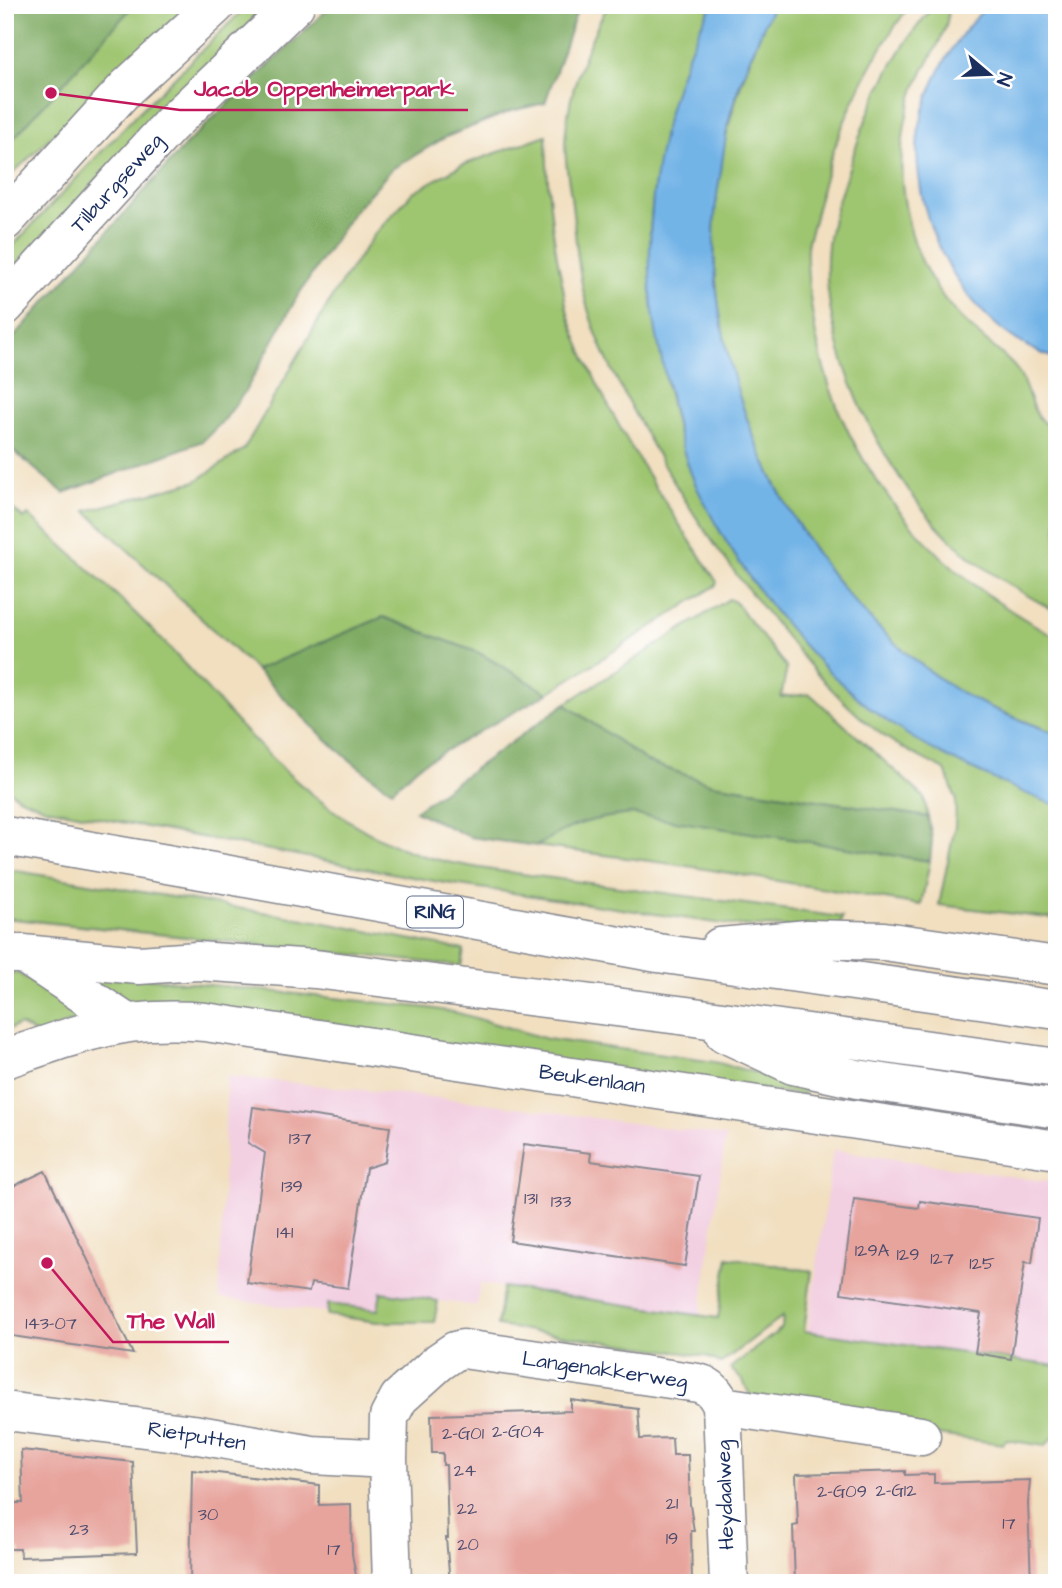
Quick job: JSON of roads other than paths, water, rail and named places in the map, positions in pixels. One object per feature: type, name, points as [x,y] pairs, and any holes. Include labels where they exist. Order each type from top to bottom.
[{"type":"main road","points":[[5,221],[127,87],[216,5]]},
{"type":"main road","name":"Tilburgseweg","points":[[5,306],[170,125],[295,5]]},
{"type":"main road","name":"RING","points":[[5,810],[121,834],[154,861]]},
{"type":"main road","name":"RING","points":[[5,836],[658,953],[1057,1010]]},
{"type":"main road","name":"RING","points":[[5,857],[114,875],[154,861]]},
{"type":"main road","points":[[658,953],[808,939],[884,941],[1057,966]]},
{"type":"main road","points":[[11,946],[139,965],[197,961],[315,969],[687,1016],[1057,1068]]},
{"type":"main road","points":[[11,946],[127,1023]]},
{"type":"main road","points":[[687,1016],[793,1065],[858,1079],[1057,1109]]},
{"type":"main road","name":"Beukenlaan","points":[[5,1059],[61,1040],[127,1023],[165,1020],[205,1022],[1057,1150]]},
{"type":"main road","name":"Langenakkerweg","points":[[393,1583],[389,1417],[399,1398],[455,1351],[463,1349],[698,1383],[717,1395],[722,1406]]},
{"type":"main road","points":[[722,1406],[921,1436]]},
{"type":"main road","name":"Heydaalweg","points":[[722,1406],[729,1583]]},
{"type":"main road","name":"Rietputten","points":[[5,1411],[193,1434],[312,1455],[388,1459]]},
{"type":"water","points":[[712,5],[773,5],[732,109],[717,195],[714,234],[718,300],[731,365],[751,430],[779,491],[814,550],[855,603],[902,650],[967,696],[1057,734],[1057,805],[998,781],[930,748],[876,713],[846,687],[816,659],[762,594],[717,526],[699,492],[678,430],[656,334],[651,291],[650,242],[656,171],[663,136],[683,68]]},
{"type":"water","points":[[988,5],[1057,5],[1057,359],[1030,347],[1005,331],[982,311],[947,262],[924,206],[917,153],[923,111],[936,78],[953,47]]},
{"type":"place","name":"Jacob Oppenheimerpark","points":[[51,93]]},
{"type":"place","name":"The Wall","points":[[47,1263]]}]
